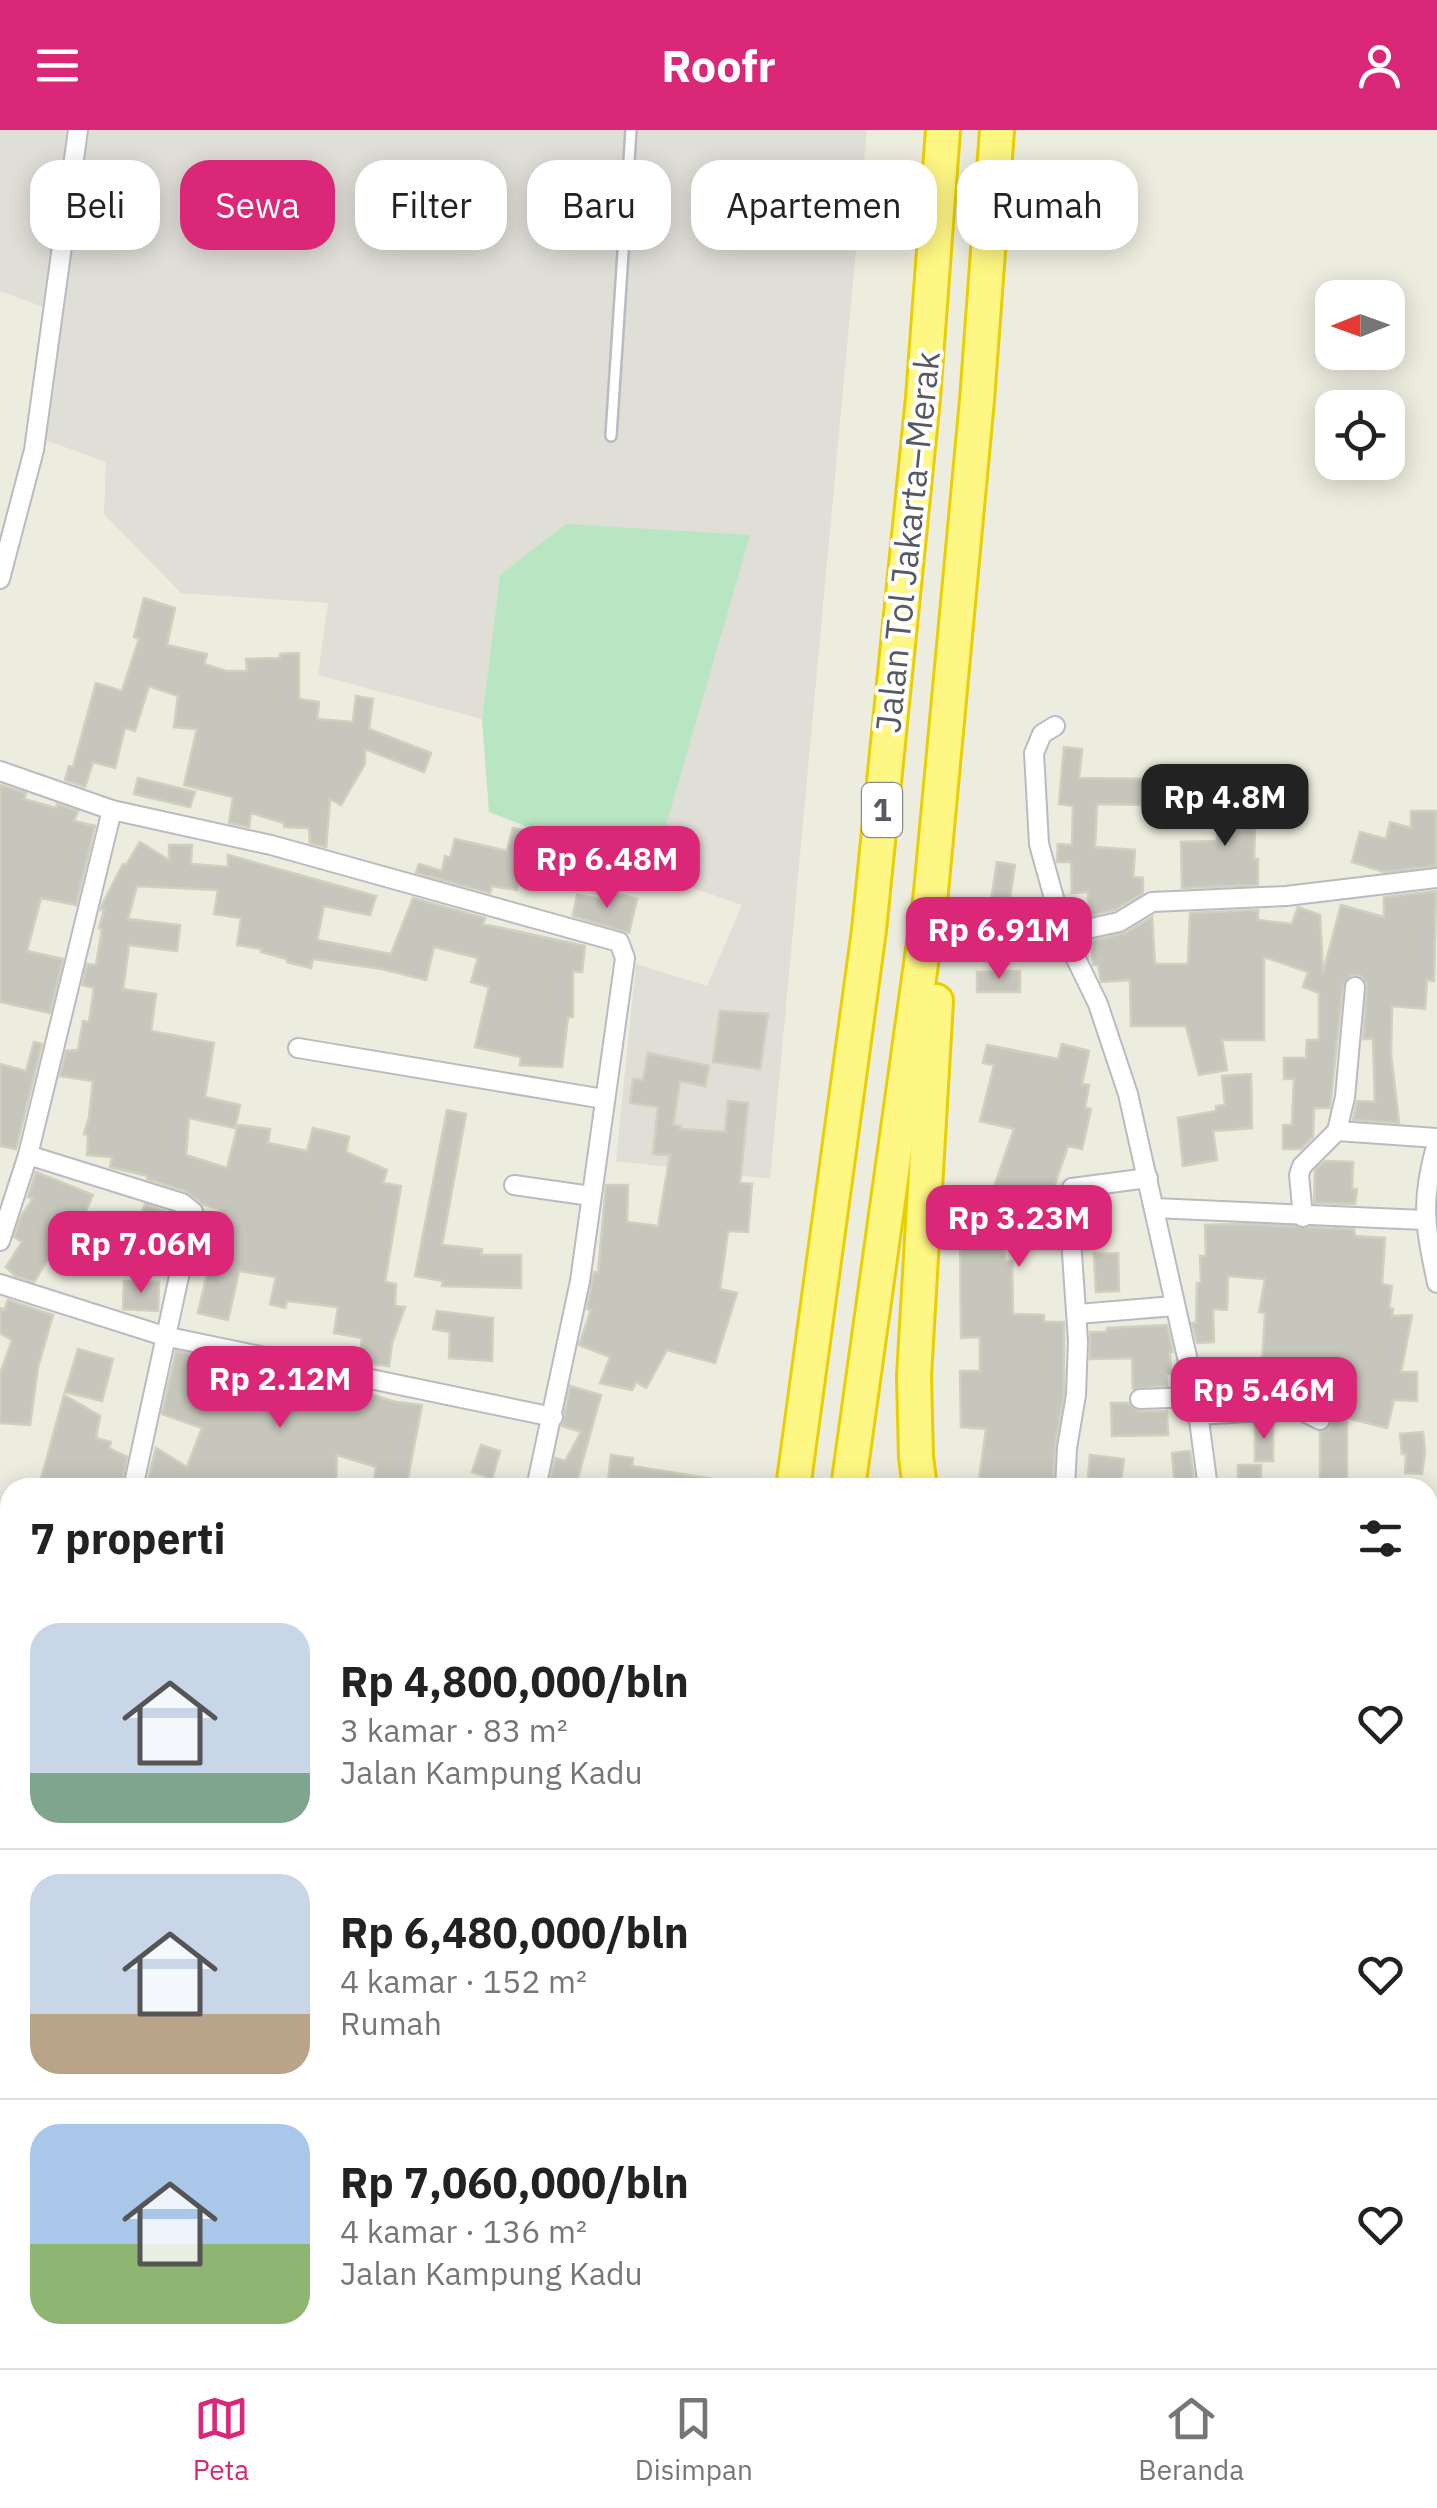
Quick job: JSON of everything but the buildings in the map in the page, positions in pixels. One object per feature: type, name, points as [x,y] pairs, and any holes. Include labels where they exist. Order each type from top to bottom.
[{"type":"highway","name":"Jalan Tol Jakarta–Merak","points":[[793,1478],[870,930],[924,398],[944,130]]},
{"type":"highway","name":"Jalan Tol Jakarta–Merak","points":[[849,1478],[932,892],[977,400],[997,130]]},
{"type":"highway","points":[[919,1478],[914,1376],[938,962],[932,892]]},
{"type":"street","points":[[0,579],[34,450],[78,130]]},
{"type":"street","points":[[1055,726],[1042,734],[1034,753],[1040,844],[1064,934],[1098,1004],[1128,1094],[1197,1406],[1207,1478]]},
{"type":"street","points":[[0,771],[112,810],[271,845],[620,942],[625,958],[580,1281],[538,1478]]},
{"type":"street","points":[[0,1242],[28,1155],[112,810]]},
{"type":"street","points":[[1064,934],[1119,922],[1152,902],[1286,896],[1437,878]]},
{"type":"street","points":[[1303,1217],[1298,1175],[1337,1131],[1356,987]]},
{"type":"street","points":[[298,1048],[604,1098]]},
{"type":"street","points":[[1337,1131],[1437,1141],[1426,1181],[1424,1220],[1437,1284]]},
{"type":"street","points":[[28,1155],[182,1203],[190,1208],[194,1218],[164,1336],[135,1478]]},
{"type":"street","points":[[1148,1178],[1072,1188],[1068,1194],[1074,1312],[1174,1306]]},
{"type":"street","points":[[514,1184],[591,1196]]},
{"type":"street","points":[[1154,1208],[1424,1220]]},
{"type":"street","points":[[0,1284],[164,1336],[553,1417]]},
{"type":"street","points":[[1066,1478],[1076,1395],[1078,1314]]},
{"type":"street","points":[[1140,1399],[1197,1406],[1298,1409],[1320,1420]]},
{"type":"lane","points":[[610,436],[631,130]]},
{"type":"shaded area","points":[[0,130],[867,130],[864,160],[691,160],[691,250],[856,250],[770,1179],[616,1161],[636,964],[707,986],[742,905],[652,874],[749,535],[500,575],[482,719],[318,675],[328,603],[181,593],[104,514],[106,462],[40,438],[60,313],[0,291]]},
{"type":"green space","points":[[566,524],[750,535],[652,874],[489,812],[482,719],[500,575]]}]
